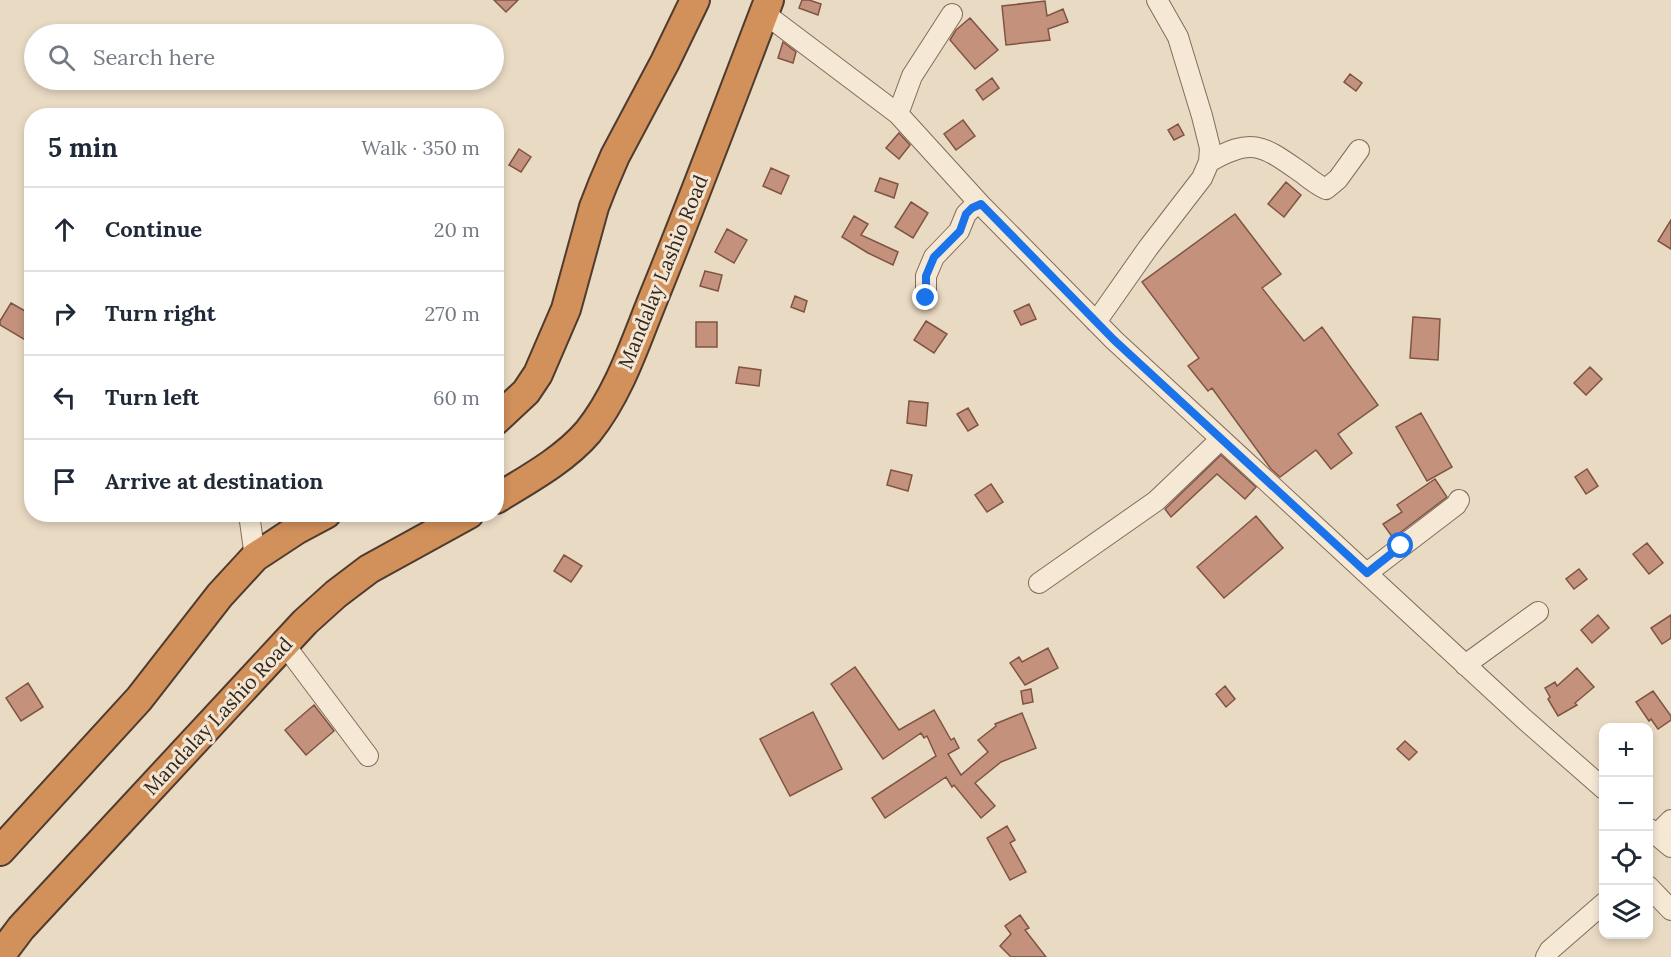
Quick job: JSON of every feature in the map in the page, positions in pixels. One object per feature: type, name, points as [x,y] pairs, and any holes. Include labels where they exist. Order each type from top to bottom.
[{"type":"highway","points":[[504,413],[526,392],[538,374],[566,309],[594,207],[603,184],[695,0]]},
{"type":"highway","name":"Mandalay Lashio Road","points":[[504,495],[572,448],[587,433],[604,409],[621,377],[693,200],[766,7]]},
{"type":"highway","points":[[0,851],[139,699],[220,595],[255,557],[311,522]]},
{"type":"highway","name":"Mandalay Lashio Road","points":[[0,956],[21,928],[284,644],[336,594],[369,569],[454,522]]},
{"type":"street","points":[[1096,322],[1155,238],[1202,178],[1209,162],[1210,148],[1178,36],[1157,0]]},
{"type":"street","points":[[766,7],[898,114],[981,204],[1096,322],[1522,718],[1599,785]]},
{"type":"street","points":[[898,114],[912,76],[952,14]]},
{"type":"street","points":[[1209,162],[1229,150],[1253,146],[1272,152],[1326,189],[1338,179],[1359,150]]},
{"type":"street","points":[[926,298],[926,276],[934,257],[960,231],[966,214],[981,204]]},
{"type":"street","points":[[1039,583],[1156,501],[1221,439]]},
{"type":"street","points":[[1367,573],[1456,505],[1459,500]]},
{"type":"street","points":[[250,522],[255,557]]},
{"type":"street","points":[[1465,665],[1538,612]]},
{"type":"street","points":[[284,644],[368,756]]},
{"type":"street","points":[[1659,836],[1671,820]]},
{"type":"street","points":[[1653,891],[1671,910]]},
{"type":"street","points":[[1546,957],[1550,950],[1599,907]]},
{"type":"building","points":[[494,0],[518,0],[506,12]]},
{"type":"building","points":[[802,0],[821,4],[818,15],[799,8]]},
{"type":"building","points":[[1045,1],[1047,16],[1063,9],[1068,22],[1048,29],[1050,40],[1006,45],[1002,6]]},
{"type":"building","points":[[970,18],[998,50],[975,69],[950,40],[956,30]]},
{"type":"building","points":[[783,42],[796,52],[793,63],[778,58]]},
{"type":"building","points":[[1350,74],[1362,83],[1356,91],[1344,82]]},
{"type":"building","points":[[992,78],[999,88],[983,100],[976,90]]},
{"type":"building","points":[[963,120],[975,136],[956,150],[944,134]]},
{"type":"building","points":[[1178,124],[1184,135],[1174,140],[1168,130]]},
{"type":"building","points":[[899,133],[910,145],[899,159],[886,148]]},
{"type":"building","points":[[519,149],[531,157],[521,172],[509,165]]},
{"type":"building","points":[[771,168],[789,176],[781,194],[763,186]]},
{"type":"building","points":[[880,178],[898,184],[894,198],[875,191]]},
{"type":"building","points":[[1286,182],[1301,195],[1284,217],[1268,204]]},
{"type":"building","points":[[911,202],[928,213],[913,238],[895,227]]},
{"type":"building","points":[[1235,214],[1281,274],[1262,288],[1304,341],[1322,327],[1378,405],[1338,434],[1352,453],[1331,469],[1316,450],[1280,477],[1271,469],[1212,388],[1208,391],[1188,366],[1199,358],[1142,282]]},
{"type":"building","points":[[854,216],[868,224],[861,235],[898,252],[893,265],[842,237]]},
{"type":"building","points":[[1671,220],[1671,249],[1658,241]]},
{"type":"building","points":[[727,229],[747,240],[734,263],[715,252]]},
{"type":"building","points":[[705,271],[722,275],[718,291],[700,286]]},
{"type":"building","points":[[795,296],[807,301],[804,312],[791,307]]},
{"type":"building","points":[[11,303],[24,310],[24,339],[0,325]]},
{"type":"building","points":[[1029,304],[1036,319],[1021,325],[1014,311]]},
{"type":"building","points":[[1413,317],[1440,319],[1438,360],[1410,358]]},
{"type":"building","points":[[926,321],[947,334],[934,353],[914,340]]},
{"type":"building","points":[[696,322],[717,322],[717,347],[696,347]]},
{"type":"building","points":[[739,367],[761,370],[759,386],[736,383]]},
{"type":"building","points":[[1590,367],[1602,379],[1586,395],[1574,383]]},
{"type":"building","points":[[909,401],[928,403],[926,426],[907,423]]},
{"type":"building","points":[[968,408],[978,425],[968,431],[957,414]]},
{"type":"building","points":[[1421,413],[1452,467],[1427,481],[1396,427]]},
{"type":"building","points":[[1221,455],[1256,487],[1245,499],[1217,474],[1171,517],[1165,509]]},
{"type":"building","points":[[1587,469],[1598,486],[1586,494],[1575,477]]},
{"type":"building","points":[[891,470],[912,475],[908,491],[887,485]]},
{"type":"building","points":[[1435,479],[1447,497],[1393,538],[1383,524],[1402,512],[1397,505]]},
{"type":"building","points":[[991,484],[1003,502],[987,512],[975,495]]},
{"type":"building","points":[[1256,516],[1283,548],[1224,598],[1197,567]]},
{"type":"building","points":[[1647,543],[1663,563],[1649,574],[1633,554]]},
{"type":"building","points":[[564,555],[582,566],[571,582],[554,571]]},
{"type":"building","points":[[1579,569],[1587,579],[1574,589],[1566,579]]},
{"type":"building","points":[[1598,615],[1609,628],[1592,643],[1581,630]]},
{"type":"building","points":[[1671,615],[1671,638],[1662,644],[1651,628]]},
{"type":"building","points":[[1048,648],[1058,668],[1025,685],[1010,663],[1019,657],[1022,662]]},
{"type":"building","points":[[855,667],[899,730],[934,710],[951,740],[954,738],[959,748],[948,754],[961,775],[988,752],[978,740],[996,726],[995,724],[1022,713],[1036,748],[1001,762],[975,783],[995,806],[981,818],[954,785],[952,787],[946,777],[885,818],[872,798],[936,756],[927,736],[924,738],[921,733],[883,759],[831,684]]},
{"type":"building","points":[[1577,668],[1594,687],[1575,703],[1577,705],[1558,716],[1548,699],[1550,697],[1545,688],[1555,682],[1557,686]]},
{"type":"building","points":[[28,683],[43,707],[21,721],[6,698]]},
{"type":"building","points":[[1225,686],[1235,699],[1226,707],[1216,694]]},
{"type":"building","points":[[1031,689],[1033,702],[1023,704],[1021,691]]},
{"type":"building","points":[[1653,691],[1671,716],[1671,720],[1658,729],[1651,719],[1649,721],[1636,702]]},
{"type":"building","points":[[314,705],[334,731],[306,755],[285,730]]},
{"type":"building","points":[[813,712],[842,769],[790,796],[760,739]]},
{"type":"building","points":[[1405,741],[1417,752],[1409,760],[1397,749]]},
{"type":"building","points":[[1007,826],[1015,840],[1010,843],[1026,872],[1010,880],[987,838]]},
{"type":"building","points":[[1020,915],[1029,928],[1025,930],[1046,957],[1011,957],[1000,946],[1011,934],[1005,926]]},
{"type":"route","points":[[926,298],[926,276],[934,257],[960,231],[966,214],[981,204],[1114,340],[1367,573],[1401,546]]}]
